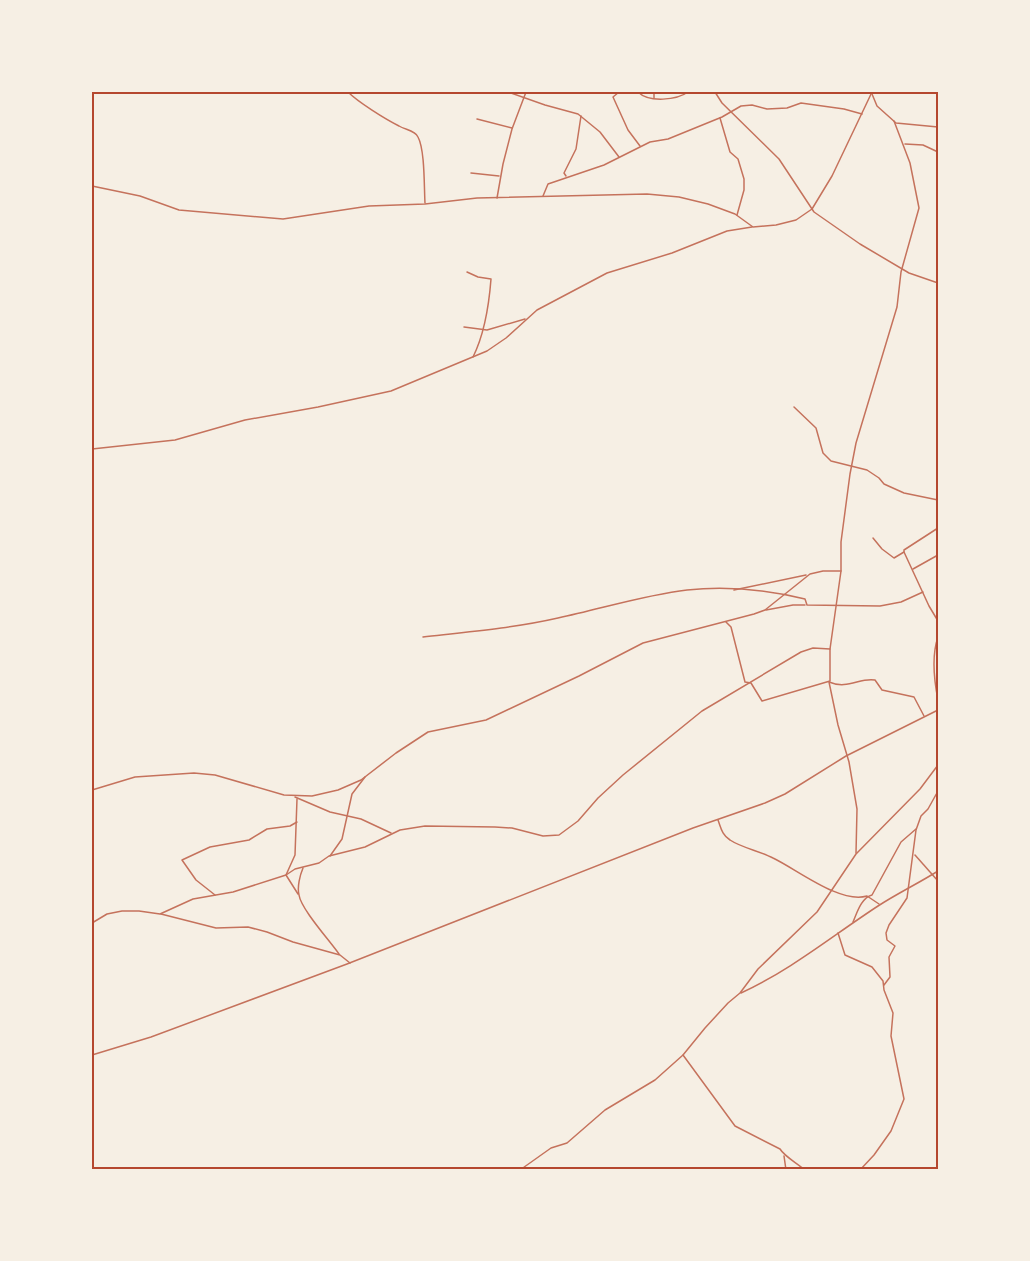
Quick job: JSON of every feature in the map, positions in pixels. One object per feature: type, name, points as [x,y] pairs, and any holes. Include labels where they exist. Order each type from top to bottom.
[{"type":"street","points":[[348,92],[401,128],[415,132],[418,136],[421,147],[425,204]]},
{"type":"street","points":[[508,92],[581,116],[600,132],[620,158]]},
{"type":"street","points":[[497,199],[500,176],[512,129],[526,92]]},
{"type":"street","points":[[619,92],[613,97],[628,130],[641,147]]},
{"type":"street","points":[[638,92],[642,96],[654,99],[683,95],[688,92]]},
{"type":"street","points":[[654,92],[654,99]]},
{"type":"street","points":[[715,92],[730,111],[779,159],[812,209],[860,244],[909,273],[939,284]]},
{"type":"street","points":[[92,448],[174,440],[245,420],[400,388],[496,346],[545,305],[607,273],[680,250],[727,231],[796,220],[812,209],[832,176],[872,92]]},
{"type":"street","points":[[856,854],[857,808],[849,762],[829,682],[830,650],[841,570],[843,520],[856,443],[897,308],[903,269],[919,208],[904,144],[894,121],[877,106],[872,92]]},
{"type":"street","points":[[543,196],[548,184],[567,177],[578,176],[650,142],[668,139],[747,105],[767,109],[786,108],[801,103],[862,114]]},
{"type":"street","points":[[567,177],[564,173],[576,149],[581,116]]},
{"type":"street","points":[[720,117],[730,152],[738,159],[744,179],[744,190],[737,215]]},
{"type":"street","points":[[477,119],[512,129]]},
{"type":"street","points":[[894,121],[939,127]]},
{"type":"street","points":[[904,144],[923,145],[939,152]]},
{"type":"street","points":[[471,173],[500,176]]},
{"type":"street","points":[[92,186],[140,196],[179,210],[279,219],[369,206],[425,204],[477,198],[647,194],[698,201],[737,215],[753,227]]},
{"type":"street","points":[[467,272],[491,279],[490,302],[472,357]]},
{"type":"street","points":[[464,327],[483,329],[526,319]]},
{"type":"street","points":[[794,407],[816,428],[824,453],[831,461],[867,470],[890,487],[916,496],[939,500]]},
{"type":"street","points":[[873,538],[894,558],[939,528]]},
{"type":"street","points":[[904,552],[939,621]]},
{"type":"street","points":[[912,569],[939,555]]},
{"type":"street","points":[[733,590],[823,571],[841,570]]},
{"type":"street","points":[[765,610],[807,576]]},
{"type":"street","points":[[423,637],[489,630],[685,591],[716,588],[786,594],[805,599],[807,605]]},
{"type":"street","points":[[92,790],[135,777],[206,773],[272,793],[291,796],[312,796],[338,790],[351,786],[428,732],[486,720],[643,643],[765,610],[793,605],[880,606],[901,602],[923,592]]},
{"type":"street","points":[[726,621],[731,627],[745,682],[751,683],[762,700],[829,682],[850,684],[867,679],[875,680],[882,690],[914,697],[924,717]]},
{"type":"street","points":[[939,637],[935,651],[934,682],[939,700]]},
{"type":"street","points":[[160,914],[193,899],[233,892],[319,862],[329,856],[366,847],[391,834],[416,827],[512,828],[543,836],[559,835],[578,821],[623,775],[702,711],[807,650],[830,650]]},
{"type":"street","points":[[935,669],[939,666]]},
{"type":"street","points":[[92,1055],[151,1037],[350,963],[784,794],[846,756],[939,710]]},
{"type":"street","points":[[520,1170],[551,1148],[567,1143],[605,1110],[655,1080],[683,1055],[705,1028],[740,993],[758,969],[817,912],[856,854],[905,805],[939,765]]},
{"type":"street","points":[[329,856],[342,839],[352,794],[369,772]]},
{"type":"street","points":[[883,985],[890,977],[889,957],[895,946],[887,940],[886,933],[907,898],[917,828],[921,816],[939,791]]},
{"type":"street","points":[[291,796],[330,812],[347,815],[391,834]]},
{"type":"street","points":[[286,874],[295,855],[297,799]]},
{"type":"street","points":[[718,820],[723,833],[731,840],[773,858],[819,885],[858,899],[872,895],[901,842],[917,828]]},
{"type":"street","points":[[216,895],[196,880],[182,860],[210,847],[249,840],[267,829],[290,826],[297,822]]},
{"type":"street","points":[[913,854],[939,881]]},
{"type":"street","points":[[298,895],[300,873],[304,867]]},
{"type":"street","points":[[740,993],[796,963],[880,905],[939,871]]},
{"type":"street","points":[[286,874],[302,906],[340,955],[350,963]]},
{"type":"street","points":[[867,896],[880,905]]},
{"type":"street","points":[[852,924],[867,896]]},
{"type":"street","points":[[92,923],[107,914],[138,911],[216,928],[248,927],[340,955]]},
{"type":"street","points":[[838,933],[845,955],[872,967],[883,981],[893,1013],[891,1036],[904,1099],[891,1131],[860,1170]]},
{"type":"street","points":[[683,1055],[735,1126],[780,1149],[784,1156],[786,1170]]},
{"type":"street","points":[[784,1156],[794,1160],[805,1170]]}]
